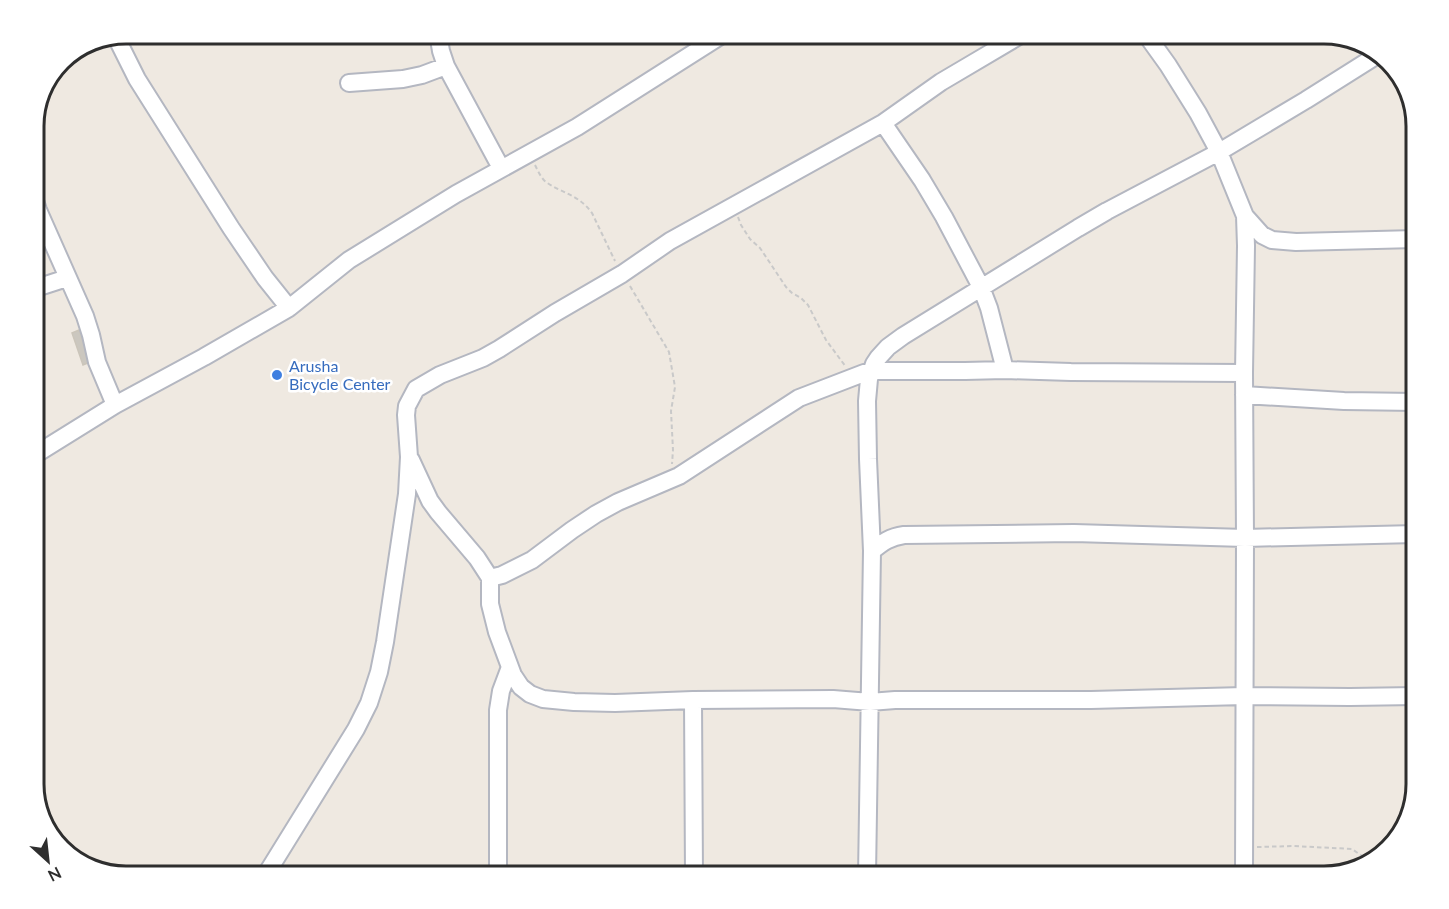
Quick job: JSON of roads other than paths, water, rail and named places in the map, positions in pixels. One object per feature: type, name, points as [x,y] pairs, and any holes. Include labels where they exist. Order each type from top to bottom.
[{"type":"street","points":[[120,44],[138,79],[231,228],[265,278],[289,308]]},
{"type":"street","points":[[440,44],[446,66],[501,168]]},
{"type":"street","points":[[44,449],[115,405],[289,308],[349,260],[456,194],[595,116],[708,44]]},
{"type":"street","points":[[271,866],[351,738],[369,703],[379,672],[389,618],[410,458],[407,406],[416,389],[440,375],[483,358],[622,274],[670,241],[883,123],[941,82],[1005,44]]},
{"type":"street","points":[[1153,44],[1182,86],[1219,152],[1245,216],[1262,235],[1272,240],[1296,242],[1405,239]]},
{"type":"street","points":[[867,866],[873,551],[867,401],[871,371],[878,358],[888,347],[1107,211],[1219,152],[1371,59]]},
{"type":"street","points":[[349,84],[403,79],[446,66]]},
{"type":"street","points":[[883,123],[927,189],[981,288],[989,308],[1005,369]]},
{"type":"street","points":[[1244,866],[1245,216]]},
{"type":"street","points":[[44,224],[85,316],[97,362],[115,405]]},
{"type":"street","points":[[44,285],[67,278]]},
{"type":"street","points":[[489,578],[532,560],[572,530],[618,502],[680,476],[799,398],[871,371],[1005,369],[1071,372],[1244,373]]},
{"type":"street","points":[[1244,395],[1405,402]]},
{"type":"street","points":[[410,458],[430,501],[477,558],[489,578],[493,619],[513,675],[521,687],[530,694],[543,699],[615,703],[693,700],[833,699],[870,702],[1244,696],[1406,696]]},
{"type":"street","points":[[873,551],[884,541],[904,535],[1074,533],[1245,538],[1406,534]]},
{"type":"street","points":[[498,866],[498,710],[501,691],[510,667]]},
{"type":"street","points":[[693,700],[694,866]]},
{"type":"place","name":"Arusha Bicycle Center","points":[[277,375]]}]
